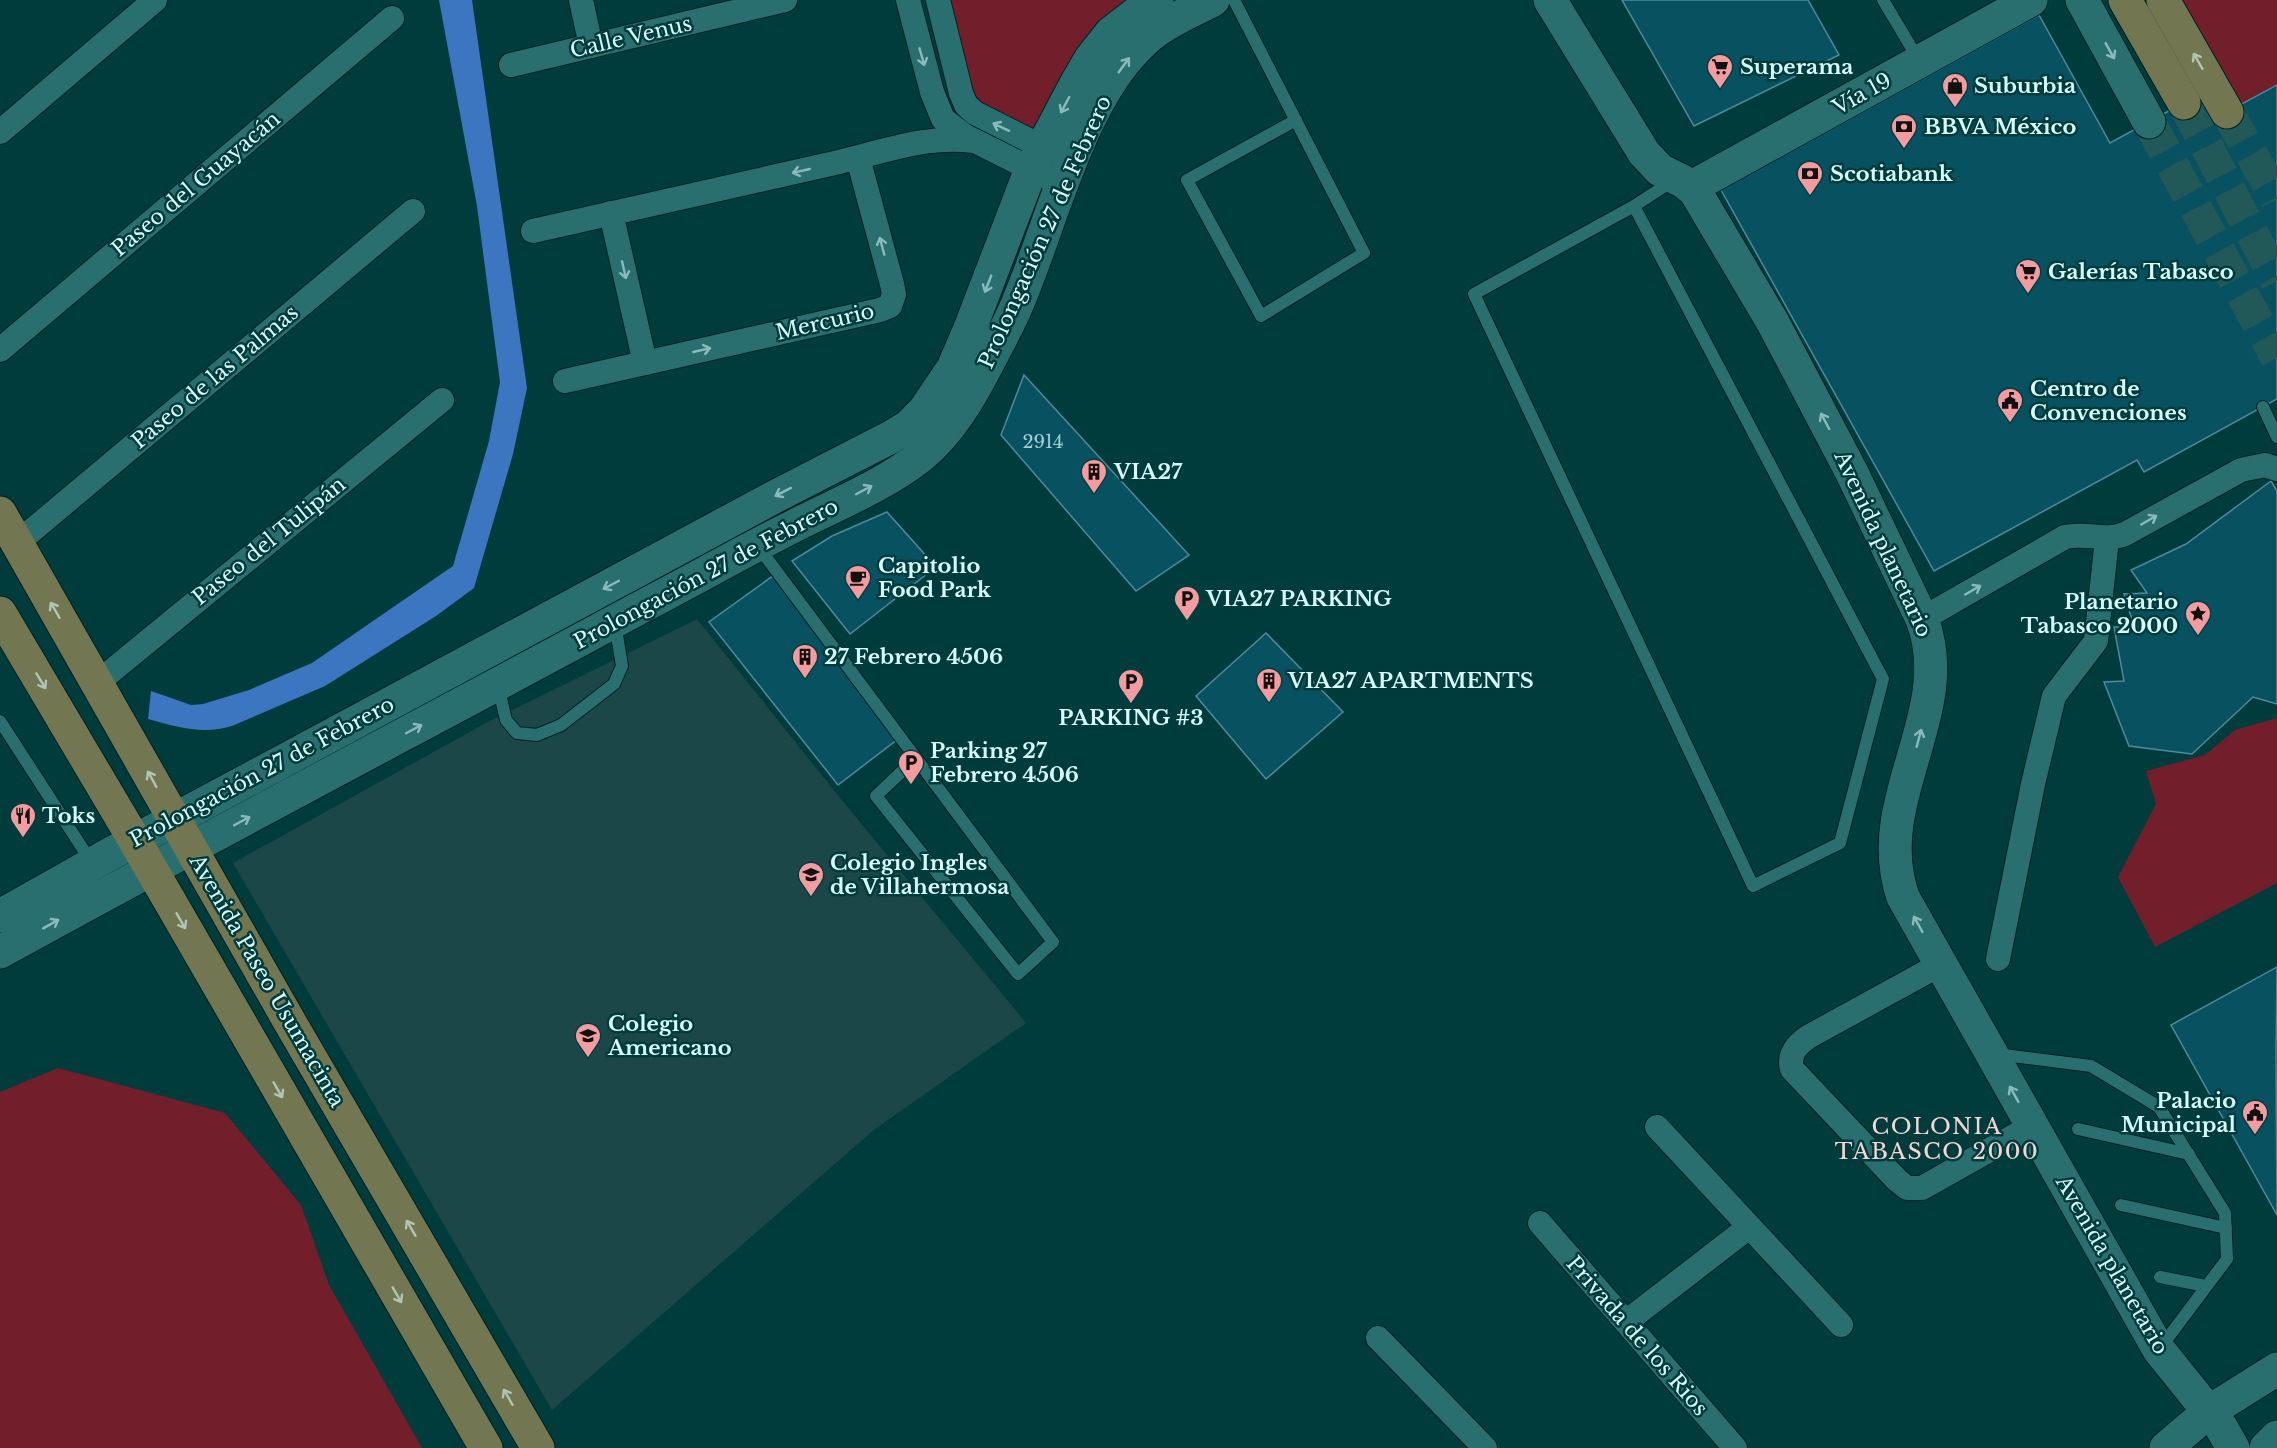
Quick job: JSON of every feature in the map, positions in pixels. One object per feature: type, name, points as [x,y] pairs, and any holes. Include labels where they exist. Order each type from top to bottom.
[{"type":"main road","name":"Prolongación 27 de Febrero","points":[[0,916],[174,819],[909,426],[930,404],[953,368],[1037,158],[1077,82],[1101,45],[1127,20],[1157,0]]},
{"type":"main road","name":"Prolongación 27 de Febrero","points":[[0,952],[757,545],[896,473],[923,454],[942,435],[969,397],[1002,336],[1019,301],[1067,173],[1100,100],[1144,40],[1213,0]]},
{"type":"main road","name":"Avenida planetario","points":[[1550,0],[1644,153],[1660,170],[1683,183],[1777,331],[1851,471],[1922,619],[1930,644],[1932,671],[1930,691],[1914,755],[1899,802],[1894,848],[1896,874],[1903,897],[2159,1350],[2221,1427],[2233,1448]]},
{"type":"main road","name":"Vía 19","points":[[1683,183],[1994,0]]},
{"type":"main road","name":"Vía 19","points":[[1683,183],[2031,0]]},
{"type":"main road","points":[[2082,0],[2149,122]]},
{"type":"main road","points":[[2125,0],[2184,103]]},
{"type":"main road","points":[[2163,0],[2227,112]]},
{"type":"main road","name":"Avenida Paseo Usumacinta","points":[[0,513],[190,849],[538,1448]]},
{"type":"main road","points":[[0,613],[135,841],[486,1448]]},
{"type":"main road","points":[[2166,1448],[2208,1413],[2277,1369]]},
{"type":"main road","points":[[2266,1448],[2277,1437]]},
{"type":"street","points":[[0,132],[155,0]]},
{"type":"street","points":[[581,0],[591,46]]},
{"type":"street","name":"Calle Venus","points":[[511,65],[785,0]]},
{"type":"street","points":[[908,0],[939,112],[940,132]]},
{"type":"street","points":[[939,0],[961,93],[966,105],[1037,158],[1067,173]]},
{"type":"street","name":"Paseo del Guayacán","points":[[0,350],[392,18]]},
{"type":"street","points":[[533,231],[858,158],[940,132],[962,115],[975,113]]},
{"type":"street","points":[[940,132],[1037,158]]},
{"type":"street","name":"Mercurio","points":[[565,381],[890,306],[894,294],[892,284],[858,158]]},
{"type":"street","name":"Paseo de las Palmas","points":[[17,543],[413,211]]},
{"type":"street","points":[[611,213],[645,363]]},
{"type":"street","name":"Paseo del Tulipán","points":[[97,683],[442,400]]},
{"type":"street","name":"Avenida planetario","points":[[1922,619],[2065,537],[2081,535],[2107,539],[2125,534],[2241,470],[2265,465],[2277,469]]},
{"type":"street","points":[[1998,959],[2033,784],[2054,696],[2096,641],[2107,539]]},
{"type":"street","points":[[1941,964],[1808,1037],[1798,1045],[1792,1055],[1792,1069],[1906,1188],[1922,1188],[2032,1126]]},
{"type":"street","points":[[1657,1127],[1841,1325]]},
{"type":"street","name":"Privada de los Rios","points":[[1540,1223],[1735,1448]]},
{"type":"street","points":[[1626,1322],[1749,1227]]},
{"type":"street","points":[[1378,1338],[1485,1448]]},
{"type":"lane","points":[[1234,0],[1296,120],[1364,253],[1261,316],[1187,180],[1296,120]]},
{"type":"lane","points":[[1884,0],[1911,47]]},
{"type":"lane","points":[[1634,206],[1883,679],[1840,843],[1753,885],[1474,294],[1634,206],[1683,183]]},
{"type":"lane","points":[[2263,407],[2277,437]]},
{"type":"lane","points":[[757,545],[916,758],[1053,942],[1018,974],[876,796],[916,758]]},
{"type":"lane","points":[[498,684],[506,720],[518,733],[537,735],[561,725],[614,684],[622,666],[615,622]]},
{"type":"lane","points":[[0,721],[92,864]]},
{"type":"lane","points":[[1992,1054],[2091,1066],[2159,1107],[2225,1213],[2227,1259],[2159,1350]]},
{"type":"lane","points":[[2078,1129],[2189,1154]]},
{"type":"lane","points":[[2121,1205],[2226,1228]]},
{"type":"lane","points":[[2160,1277],[2206,1286]]},
{"type":"shaded area","points":[[938,0],[1157,0],[1043,147],[970,110]]},
{"type":"shaded area","points":[[2163,0],[2277,0],[2277,85],[2227,112]]},
{"type":"shaded area","name":"Colegio Americano","points":[[697,619],[840,798],[1026,1023],[875,1129],[552,1410],[233,863],[486,723]]},
{"type":"shaded area","points":[[2277,718],[2277,883],[2155,947],[2118,877],[2156,804],[2146,771],[2205,755],[2235,730]]},
{"type":"shaded area","points":[[58,1068],[225,1113],[301,1205],[329,1285],[422,1448],[0,1448],[0,1092]]},
{"type":"water","points":[[439,0],[472,0],[527,388],[513,454],[474,588],[436,616],[325,686],[232,726],[200,730],[148,719],[151,691],[191,705],[203,704],[249,690],[312,663],[453,566],[489,441],[500,382],[477,206]]},
{"type":"building","name":"Superama","points":[[1622,0],[1808,0],[1839,55],[1694,126]]},
{"type":"building","name":"Galerías Tabasco","points":[[2039,15],[2110,143],[2211,88],[2225,113],[2277,85],[2277,399],[2144,472],[2137,460],[1934,571],[1721,190]]},
{"type":"building","name":"VIA27","points":[[1024,375],[1189,555],[1136,591],[1001,435]]},
{"type":"building","points":[[2271,481],[2277,491],[2277,704],[2253,697],[2192,754],[2129,746],[2104,682],[2124,681],[2114,627],[2134,626],[2124,594],[2147,593],[2131,570],[2186,544]]},
{"type":"building","name":"Capitolio Food Park","points":[[887,512],[936,567],[850,634],[792,561],[832,536]]},
{"type":"building","name":"27 Febrero 4506","points":[[777,575],[898,739],[838,785],[709,622]]},
{"type":"building","name":"VIA27 APARTMENTS","points":[[1266,633],[1343,712],[1266,779],[1196,696]]},
{"type":"building","name":"Palacio Municipal","points":[[2277,967],[2276,1056],[2277,1215],[2171,1025]]},
{"type":"tunnel","points":[[2184,103],[2277,281]]},
{"type":"tunnel","points":[[2227,112],[2277,199]]},
{"type":"tunnel","points":[[2149,122],[2277,358]]},
{"type":"place","name":"Superama","points":[[1720,90]]},
{"type":"place","name":"Suburbia","points":[[1955,109]]},
{"type":"place","name":"BBVA México","points":[[1904,150]]},
{"type":"place","name":"Scotiabank","points":[[1810,197]]},
{"type":"place","name":"Galerías Tabasco","points":[[2028,295]]},
{"type":"place","name":"Centro de Convenciones","points":[[2010,424]]},
{"type":"place","name":"VIA27","points":[[1094,495]]},
{"type":"place","name":"Capitolio Food Park","points":[[858,601]]},
{"type":"place","name":"VIA27 PARKING","points":[[1187,622]]},
{"type":"place","name":"Planetario Tabasco 2000","points":[[2198,637]]},
{"type":"place","name":"27 Febrero 4506","points":[[805,680]]},
{"type":"place","name":"VIA27 APARTMENTS","points":[[1269,704]]},
{"type":"place","name":"PARKING #3","points":[[1131,705]]},
{"type":"place","name":"Parking 27 Febrero 4506","points":[[911,786]]},
{"type":"place","name":"Toks","points":[[23,839]]},
{"type":"place","name":"Colegio Ingles de Villahermosa","points":[[811,898]]},
{"type":"place","name":"Colegio Americano","points":[[588,1059]]},
{"type":"place","name":"Palacio Municipal","points":[[2255,1136]]},
{"type":"district","name":"COLONIA TABASCO 2000","points":[[1937,1138]]}]
